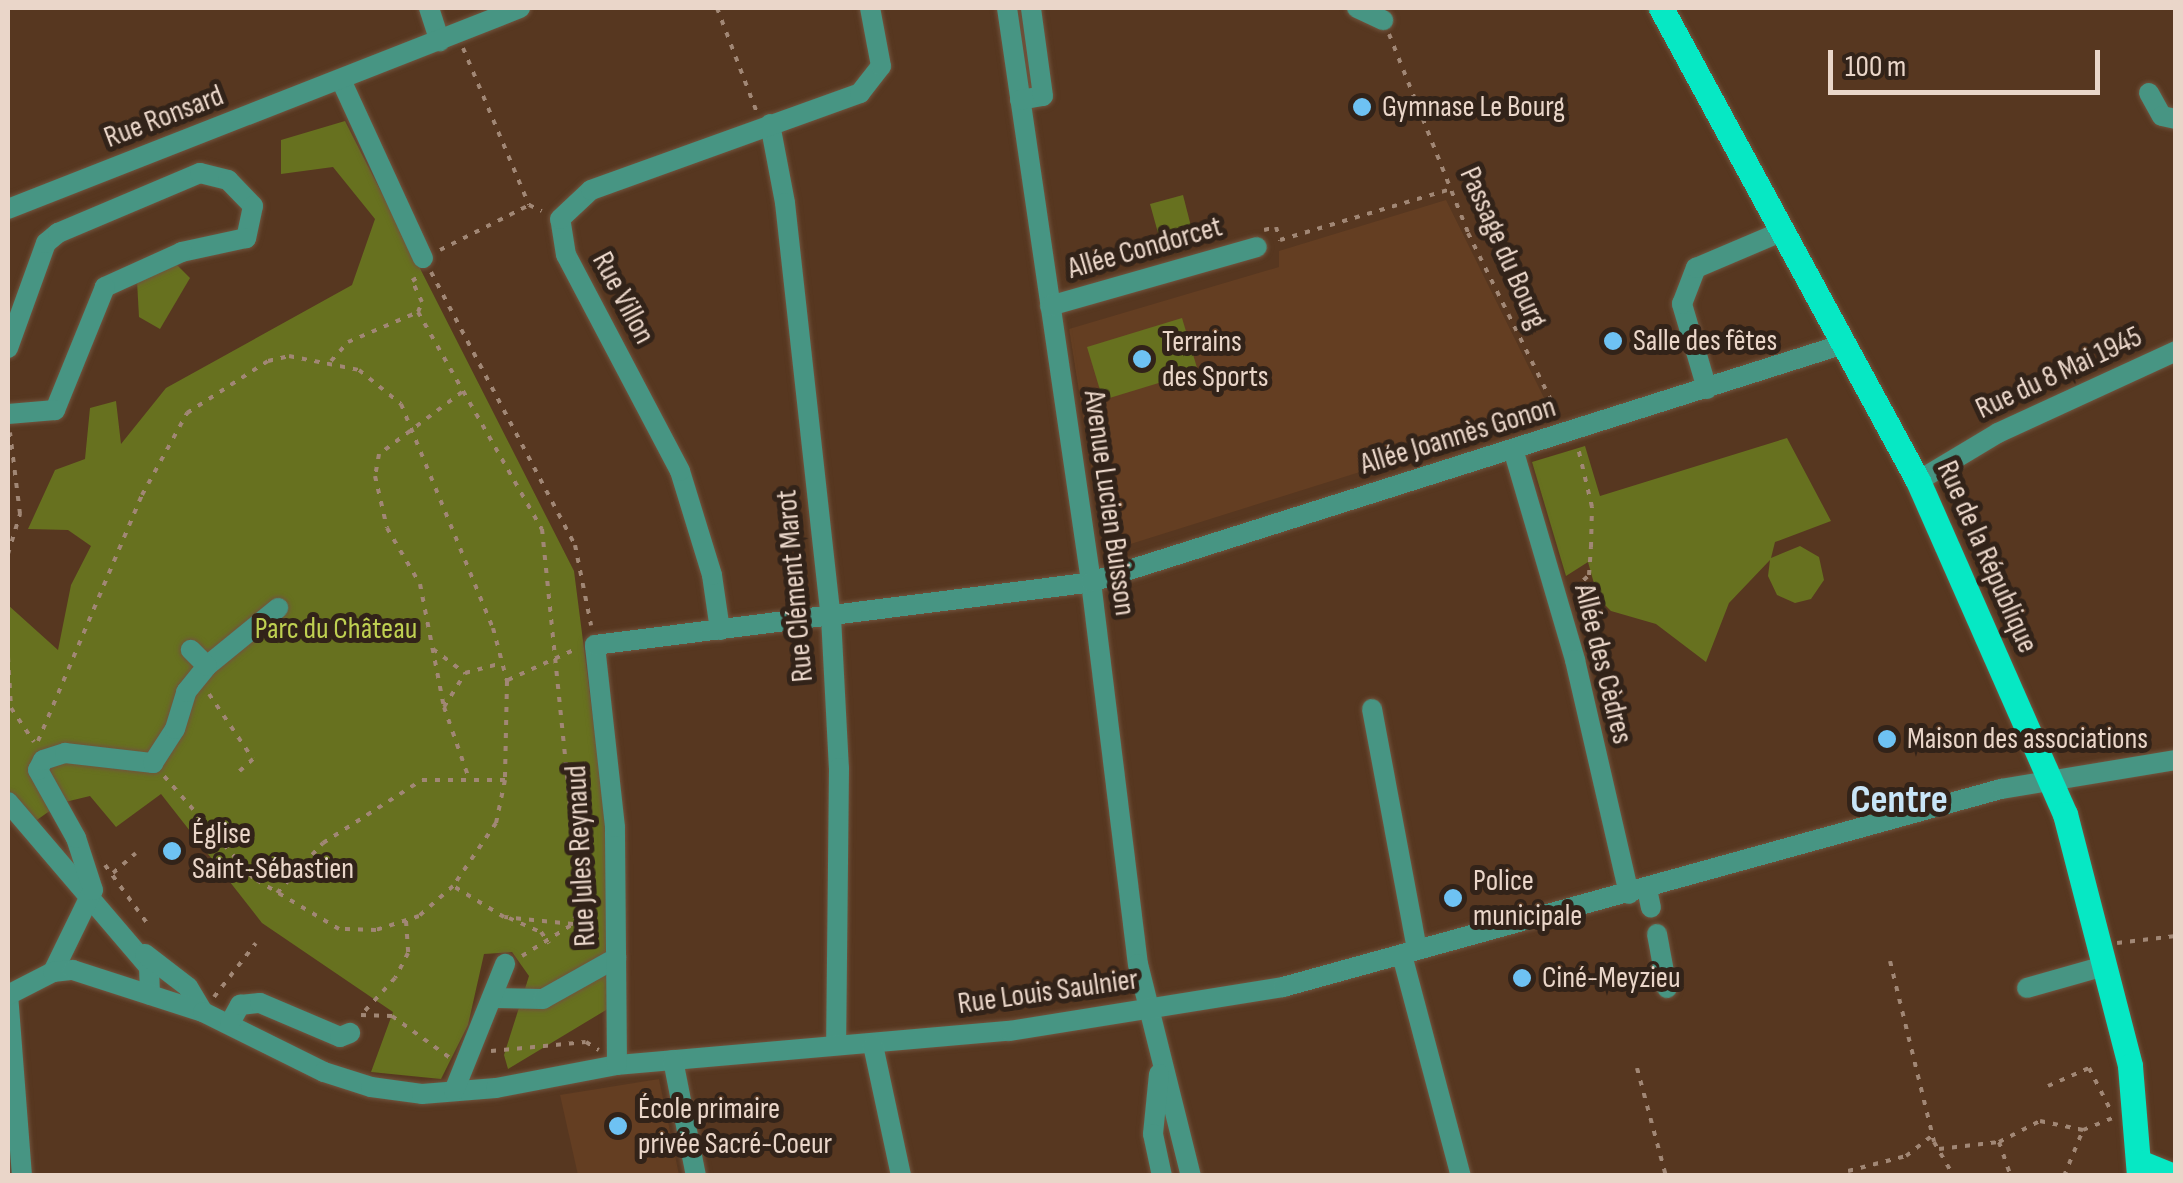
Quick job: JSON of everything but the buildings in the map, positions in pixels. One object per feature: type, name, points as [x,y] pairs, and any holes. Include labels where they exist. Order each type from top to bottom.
[{"type":"main road","name":"Rue de la République","points":[[1661,8],[1918,481],[2050,781],[2130,1066],[2139,1169]]},
{"type":"main road","points":[[2139,1169],[2173,1176]]},
{"type":"street","points":[[429,8],[448,38]]},
{"type":"street","name":"Rue Ronsard","points":[[8,210],[520,8]]},
{"type":"street","points":[[560,219],[590,190],[860,93],[881,66],[870,8]]},
{"type":"street","name":"Avenue Lucien Buisson","points":[[1007,8],[1091,582],[1147,1008],[1159,1067]]},
{"type":"street","points":[[1020,100],[1042,96],[1032,8]]},
{"type":"street","points":[[1357,8],[1380,14]]},
{"type":"street","points":[[342,80],[426,264]]},
{"type":"street","points":[[2148,94],[2162,116],[2176,119]]},
{"type":"street","name":"Rue Clément Marot","points":[[766,126],[785,203],[830,617],[839,768],[836,1045]]},
{"type":"street","points":[[8,348],[46,244],[58,232],[200,174],[228,180],[253,206],[246,238],[182,252],[105,286],[56,410],[8,414]]},
{"type":"street","name":"Rue Villon","points":[[560,219],[566,255],[680,472],[712,574],[720,630]]},
{"type":"street","points":[[1707,389],[1682,304],[1696,268],[1780,232]]},
{"type":"street","name":"Allée Condorcet","points":[[1050,306],[1256,247]]},
{"type":"street","name":"Allée Joannès Gonon","points":[[595,645],[1091,582],[1841,344]]},
{"type":"street","name":"Rue du 8 Mai 1945","points":[[1918,481],[2010,426],[2174,358]]},
{"type":"street","name":"Allée des Cèdres","points":[[1513,449],[1642,897]]},
{"type":"street","points":[[22,1176],[8,994],[53,972],[93,890],[83,856],[39,781],[43,760],[66,753],[153,763],[203,672],[278,608]]},
{"type":"street","name":"Rue Jules Reynaud","points":[[595,645],[615,827],[616,958],[610,1058]]},
{"type":"street","points":[[190,650],[203,672]]},
{"type":"street","points":[[1372,709],[1409,953],[1461,1176]]},
{"type":"street","name":"Rue Louis Saulnier","points":[[53,972],[72,970],[203,1012],[324,1072],[371,1088],[454,1092],[610,1058],[673,1060],[873,1045],[1284,987],[1642,897],[2050,781],[2176,760]]},
{"type":"street","points":[[8,802],[88,902],[149,968],[150,995]]},
{"type":"street","points":[[1657,934],[1667,988]]},
{"type":"street","points":[[122,936],[188,988],[203,1012]]},
{"type":"street","points":[[2027,988],[2102,956]]},
{"type":"street","points":[[495,998],[543,999],[616,958]]},
{"type":"street","points":[[454,1092],[495,998],[505,964]]},
{"type":"street","points":[[230,1023],[240,1005],[260,1003],[340,1037],[350,1033]]},
{"type":"street","points":[[873,1045],[902,1176]]},
{"type":"street","points":[[673,1060],[696,1176]]},
{"type":"street","points":[[1159,1067],[1153,1134],[1162,1176]]},
{"type":"street","points":[[1159,1067],[1178,1111],[1191,1176]]},
{"type":"path","points":[[717,8],[766,126]]},
{"type":"path","name":"Passage du Bourg","points":[[1380,14],[1476,249],[1588,476],[1590,561],[1585,580],[1556,598]]},
{"type":"path","points":[[448,38],[529,205],[560,219]]},
{"type":"path","points":[[331,361],[348,342],[418,312],[422,302],[412,281],[426,264],[529,205]]},
{"type":"path","points":[[426,264],[574,545],[595,645],[554,654],[507,680]]},
{"type":"path","points":[[418,312],[542,528],[577,839],[580,901],[573,924],[549,943],[505,964]]},
{"type":"path","points":[[8,658],[11,708],[37,746],[45,712],[169,436],[187,413],[268,361],[289,356],[331,361],[360,370],[387,393],[412,428],[507,680],[505,780],[496,823],[452,886],[406,921],[376,930],[339,928],[254,878],[153,763]]},
{"type":"path","points":[[462,392],[379,454],[375,476],[388,528],[420,584],[444,707],[468,776]]},
{"type":"path","points":[[8,554],[20,514],[8,449],[9,421]]},
{"type":"path","points":[[433,649],[465,673]]},
{"type":"path","points":[[444,707],[465,673],[502,664]]},
{"type":"path","points":[[203,672],[254,759],[235,776]]},
{"type":"path","points":[[277,893],[322,844],[374,806],[422,780],[468,776],[505,780]]},
{"type":"path","points":[[111,875],[136,853]]},
{"type":"path","points":[[83,856],[111,875],[147,922]]},
{"type":"path","points":[[452,886],[504,917],[541,932],[549,943]]},
{"type":"path","points":[[504,917],[573,924]]},
{"type":"path","points":[[406,921],[408,953],[396,978],[361,1015],[392,1016],[467,1061],[586,1042],[610,1058]]},
{"type":"path","points":[[2102,956],[2176,936]]},
{"type":"path","points":[[231,980],[256,943]]},
{"type":"path","points":[[1890,962],[1932,1136],[1954,1176]]},
{"type":"path","points":[[1638,1068],[1666,1176]]},
{"type":"path","points":[[2048,1086],[2089,1068],[2114,1117]]},
{"type":"path","points":[[1940,1149],[1999,1142],[2040,1121],[2083,1130],[2122,1114]]},
{"type":"path","points":[[2064,1176],[2083,1130]]},
{"type":"path","points":[[1848,1171],[1906,1156],[1932,1136]]},
{"type":"path","points":[[1999,1142],[2010,1176]]},
{"type":"shaded area","points":[[1446,200],[1551,412],[1105,552],[1069,329],[1279,267],[1279,251]]},
{"type":"shaded area","name":"École primaire privée Sacré-Coeur","points":[[659,1079],[679,1175],[578,1175],[560,1095]]},
{"type":"green space","name":"Parc du Château","points":[[345,121],[574,571],[604,804],[611,1007],[508,1069],[504,1055],[529,976],[512,952],[484,954],[468,1025],[441,1079],[371,1072],[393,1012],[262,923],[161,794],[116,827],[90,796],[61,803],[34,822],[8,789],[8,605],[58,650],[71,585],[91,546],[68,530],[28,529],[55,470],[85,459],[90,408],[116,401],[121,444],[166,388],[352,285],[375,219],[333,167],[281,174],[281,140]]},
{"type":"green space","points":[[1183,195],[1195,242],[1163,251],[1150,204]]},
{"type":"green space","points":[[177,265],[190,278],[160,329],[139,317],[137,281]]},
{"type":"green space","name":"Terrains des Sports","points":[[1182,318],[1198,371],[1103,400],[1087,347]]},
{"type":"green space","points":[[1787,438],[1831,521],[1775,542],[1771,558],[1800,546],[1819,557],[1824,580],[1811,599],[1795,603],[1777,595],[1768,576],[1770,560],[1729,603],[1706,662],[1656,624],[1611,611],[1598,598],[1588,562],[1566,576],[1532,462],[1585,446],[1600,496]]},
{"type":"place","name":"Gymnase Le Bourg","points":[[1362,107]]},
{"type":"place","name":"Salle des fêtes","points":[[1613,341]]},
{"type":"place","name":"Terrains des Sports","points":[[1142,359]]},
{"type":"place","name":"Maison des associations","points":[[1887,739]]},
{"type":"place","name":"Église Saint-Sébastien","points":[[172,851]]},
{"type":"place","name":"Police municipale","points":[[1453,898]]},
{"type":"place","name":"Ciné-Meyzieu","points":[[1522,978]]},
{"type":"place","name":"École primaire privée Sacré-Coeur","points":[[618,1126]]},
{"type":"district","name":"Centre","points":[[1899,800]]}]
